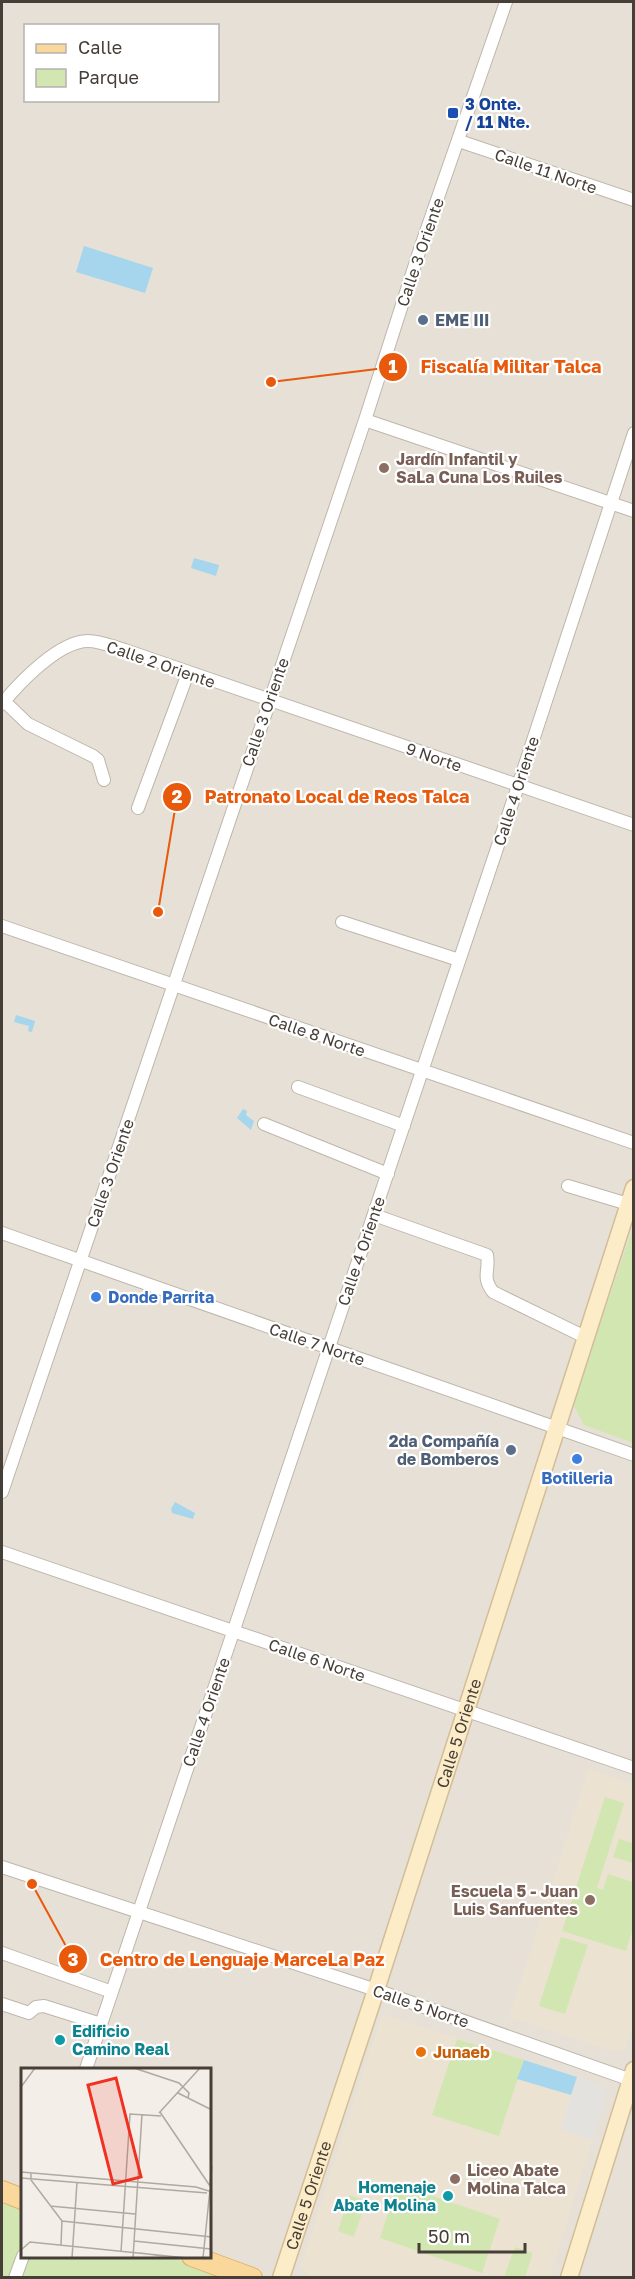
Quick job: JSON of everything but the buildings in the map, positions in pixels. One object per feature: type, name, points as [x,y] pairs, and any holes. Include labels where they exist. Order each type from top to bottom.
[{"type":"main road","name":"Calle 5 Oriente","points":[[280,2277],[376,1990],[464,1710],[631,1196]]},
{"type":"main road","points":[[569,2277],[632,2077]]},
{"type":"main road","points":[[2,2191],[21,2199]]},
{"type":"main road","points":[[198,2258],[252,2277]]},
{"type":"street","name":"Calle 3 Oriente","points":[[2,1492],[420,249],[506,2]]},
{"type":"street","name":"Calle 11 Norte","points":[[459,141],[633,200]]},
{"type":"street","points":[[364,420],[633,511]]},
{"type":"street","name":"Calle 4 Oriente","points":[[86,2068],[518,786],[633,433]]},
{"type":"street","name":"Calle 2 Oriente","points":[[3,703],[38,668],[64,647],[81,641],[109,645],[269,700]]},
{"type":"street","points":[[138,808],[188,673]]},
{"type":"street","name":"9 Norte","points":[[269,700],[633,825]]},
{"type":"street","points":[[3,703],[28,724],[93,756],[98,760],[104,780]]},
{"type":"street","points":[[342,922],[459,960]]},
{"type":"street","name":"Calle 8 Norte","points":[[2,926],[633,1143]]},
{"type":"street","points":[[298,1087],[404,1126]]},
{"type":"street","points":[[264,1124],[387,1174]]},
{"type":"street","points":[[568,1186],[631,1196]]},
{"type":"street","points":[[374,1215],[487,1255],[486,1280],[493,1292],[585,1337]]},
{"type":"street","name":"Calle 7 Norte","points":[[2,1233],[633,1455]]},
{"type":"street","name":"Calle 6 Norte","points":[[2,1552],[633,1768]]},
{"type":"street","name":"Calle 5 Norte","points":[[2,1867],[632,2077]]},
{"type":"street","points":[[2,1953],[112,1992]]},
{"type":"street","points":[[2,2004],[29,2013],[38,2006],[49,2007],[101,2024]]},
{"type":"street","points":[[15,2277],[22,2258]]},
{"type":"shaded area","points":[[2,2],[633,2],[633,2277],[2,2278]]},
{"type":"shaded area","name":"Escuela 5 - Juan Luis Sanfuentes","points":[[589,1769],[633,1784],[634,2022],[625,2049],[616,2052],[509,2017]]},
{"type":"shaded area","name":"Liceo Abate Molina Talca","points":[[382,2014],[602,2085],[607,2092],[550,2277],[318,2278],[307,2274],[301,2265]]},
{"type":"shaded area","points":[[577,2077],[602,2085],[607,2092],[592,2140],[561,2129]]},
{"type":"green space","points":[[633,1227],[633,1443],[584,1425],[573,1404]]},
{"type":"green space","points":[[605,1797],[624,1803],[597,1888],[603,1890],[608,1874],[633,1882],[633,1928],[626,1951],[562,1931]]},
{"type":"green space","points":[[619,1839],[633,1843],[633,1863],[613,1857]]},
{"type":"green space","points":[[561,1937],[588,1945],[565,2014],[539,2006]]},
{"type":"green space","points":[[457,2039],[524,2060],[499,2136],[432,2115]]},
{"type":"green space","points":[[397,2184],[500,2219],[482,2273],[380,2238]]},
{"type":"green space","points":[[349,2195],[366,2201],[354,2237],[338,2231]]},
{"type":"green space","points":[[2,2199],[21,2206],[21,2258],[172,2258],[230,2277],[2,2277]]},
{"type":"green space","points":[[515,2247],[533,2253],[525,2277],[504,2277]]},
{"type":"water","points":[[84,246],[153,268],[145,293],[76,272]]},
{"type":"water","points":[[194,558],[219,565],[216,576],[191,568]]},
{"type":"water","points":[[16,1015],[35,1021],[32,1032],[28,1031],[29,1026],[14,1022]]},
{"type":"water","points":[[243,1109],[247,1111],[246,1115],[254,1121],[251,1130],[237,1118]]},
{"type":"water","points":[[175,1502],[195,1513],[193,1519],[172,1513],[171,1509]]},
{"type":"water","points":[[524,2060],[577,2077],[571,2095],[517,2079]]},
{"type":"place","name":"3 Onte. / 11 Nte.","points":[[453,113]]},
{"type":"place","name":"EME III","points":[[423,320]]},
{"type":"place","name":"Fiscalía Militar Talca","points":[[271,382]]},
{"type":"place","name":"Jardín Infantil y SaLa Cuna Los Ruiles","points":[[384,468]]},
{"type":"place","name":"Patronato Local de Reos Talca","points":[[158,912]]},
{"type":"place","name":"Donde Parrita","points":[[96,1297]]},
{"type":"place","name":"2da Compañía de Bomberos","points":[[511,1450]]},
{"type":"place","name":"Botilleria","points":[[577,1459]]},
{"type":"place","name":"Centro de Lenguaje MarceLa Paz","points":[[32,1884]]},
{"type":"place","name":"Escuela 5 - Juan Luis Sanfuentes","points":[[590,1900]]},
{"type":"place","name":"Edificio Camino Real","points":[[60,2040]]},
{"type":"place","name":"Junaeb","points":[[421,2052]]},
{"type":"place","name":"Liceo Abate Molina Talca","points":[[455,2179]]},
{"type":"place","name":"Homenaje Abate Molina","points":[[448,2196]]}]
